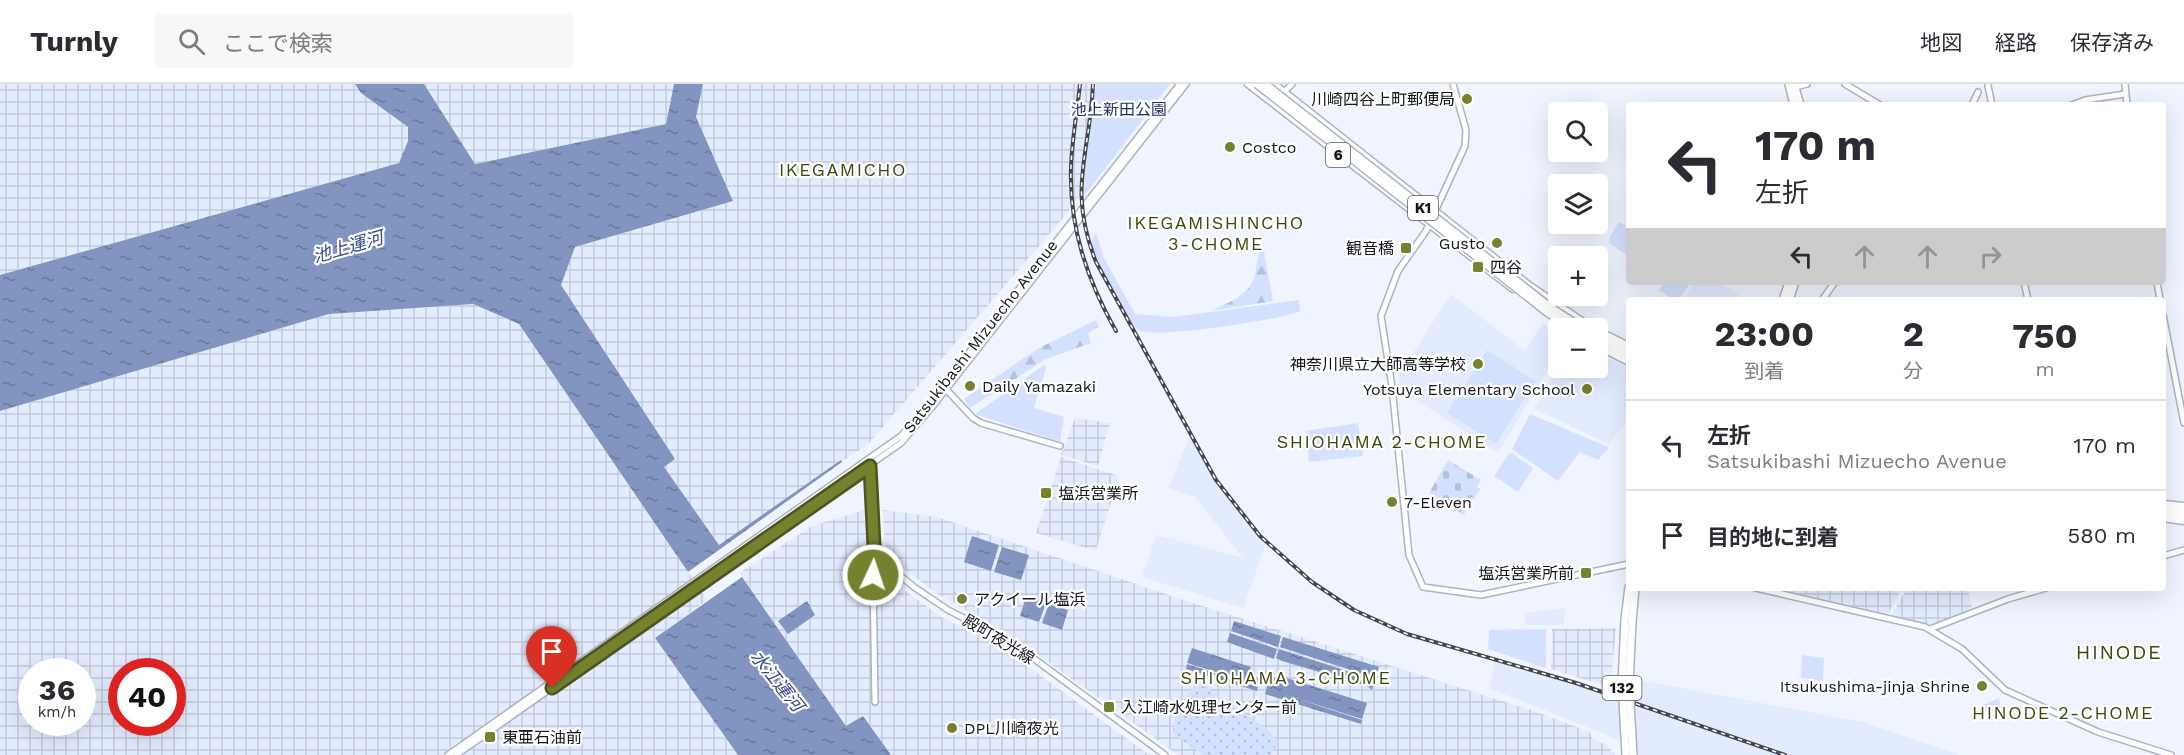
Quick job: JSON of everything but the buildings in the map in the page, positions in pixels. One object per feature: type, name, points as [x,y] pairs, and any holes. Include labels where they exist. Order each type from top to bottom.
[{"type":"highway","name":"K1","points":[[1257,84],[1557,318]]},
{"type":"highway","name":"K1","points":[[1265,84],[1566,318]]},
{"type":"highway","points":[[1792,86],[1794,102]]},
{"type":"highway","points":[[1792,86],[1799,102]]},
{"type":"highway","points":[[1608,342],[1626,350]]},
{"type":"highway","points":[[1608,348],[1626,355]]},
{"type":"highway","points":[[2166,506],[2184,508]]},
{"type":"highway","points":[[2166,516],[2184,519]]},
{"type":"highway","name":"132","points":[[1629,591],[1629,684],[1633,755]]},
{"type":"highway","name":"132","points":[[1626,755],[1622,683],[1628,621],[1634,591]]},
{"type":"main road","name":"6","points":[[1248,84],[1428,225],[1554,318]]},
{"type":"main road","name":"6","points":[[1274,84],[1549,300],[1577,318]]},
{"type":"main road","points":[[1608,336],[1626,345]]},
{"type":"main road","points":[[1608,350],[1626,360]]},
{"type":"street","name":"Satsukibashi Mizuecho Avenue","points":[[448,755],[901,443],[1180,84]]},
{"type":"street","name":"Satsukibashi Mizuecho Avenue","points":[[945,387],[1186,84]]},
{"type":"street","points":[[1284,92],[1292,84]]},
{"type":"street","points":[[1453,84],[1466,130],[1465,146],[1428,225],[1398,271],[1381,316],[1392,387],[1409,555],[1420,584],[1425,588],[1481,595],[1626,565]]},
{"type":"street","points":[[1792,86],[1806,84]]},
{"type":"street","points":[[1845,84],[1875,102]]},
{"type":"street","points":[[2125,84],[2126,102]]},
{"type":"street","points":[[1988,87],[1991,102]]},
{"type":"street","points":[[1973,102],[1978,92]]},
{"type":"street","points":[[2080,102],[2125,94]]},
{"type":"street","points":[[2166,330],[2184,423]]},
{"type":"street","points":[[945,387],[969,414],[981,423],[1060,446]]},
{"type":"street","name":"Satsukibashi Mizuecho Avenue","points":[[456,755],[870,463]]},
{"type":"street","points":[[870,463],[874,546],[880,559],[874,568],[873,575],[875,702]]},
{"type":"street","points":[[2166,555],[2184,550]]},
{"type":"street","name":"殿町夜光線","points":[[880,559],[914,587],[948,610],[1014,644],[1165,755]]},
{"type":"street","points":[[1769,591],[1930,629],[1959,646],[2005,690],[2098,732],[2171,755]]},
{"type":"street","points":[[1930,629],[2008,599],[2036,591]]},
{"type":"shaded area","points":[[0,84],[355,84],[361,93],[408,127],[408,141],[399,163],[0,275]]},
{"type":"shaded area","points":[[424,84],[674,84],[666,124],[475,164]]},
{"type":"shaded area","points":[[703,84],[1094,84],[1083,165],[1082,192],[1065,216],[868,444],[719,545],[663,467],[674,459],[560,285],[575,247],[733,201],[696,117]]},
{"type":"shaded area","points":[[1693,285],[1723,285],[1742,297],[1685,297]]},
{"type":"shaded area","name":"神奈川県立大師高等学校","points":[[1451,294],[1525,351],[1543,323],[1548,327],[1548,370],[1498,453],[1399,389],[1398,376]]},
{"type":"shaded area","points":[[472,304],[519,324],[707,600],[655,638],[738,755],[0,755],[0,410],[329,314]]},
{"type":"shaded area","name":"Yotsuya Elementary School","points":[[1608,359],[1626,367],[1626,422],[1609,444],[1534,409],[1552,378],[1608,378]]},
{"type":"shaded area","points":[[1075,418],[1110,423],[1098,466],[1061,455]]},
{"type":"shaded area","points":[[1191,434],[1230,497],[1267,541],[1243,608],[1142,577],[1156,535],[1243,558],[1195,497],[1168,488]]},
{"type":"shaded area","points":[[1061,457],[1119,476],[1096,551],[1036,533]]},
{"type":"shaded area","points":[[864,510],[867,553],[884,575],[941,617],[998,644],[1149,755],[891,755],[863,716],[847,727],[739,573],[812,526]]},
{"type":"shaded area","points":[[883,510],[937,517],[1190,602],[1534,711],[1590,732],[1592,738],[1607,745],[1615,755],[1178,755],[1019,641],[936,593],[895,562],[889,555],[884,539]]},
{"type":"shaded area","points":[[1787,591],[1900,591],[1888,614]]},
{"type":"shaded area","points":[[1905,591],[1969,591],[1972,608],[1931,626],[1892,615]]},
{"type":"shaded area","points":[[1565,608],[1564,625],[1525,625],[1525,613]]},
{"type":"shaded area","points":[[1616,628],[1612,671],[1605,686],[1551,669],[1552,629]]},
{"type":"shaded area","points":[[1495,660],[1609,691],[1615,679],[1634,679],[1863,722],[1960,755],[1640,755],[1607,735],[1489,688]]},
{"type":"green space","name":"池上新田公園","points":[[1096,84],[1170,84],[1084,196],[1085,161]]},
{"type":"green space","points":[[1619,222],[1626,226],[1625,254],[1609,243],[1610,236]]},
{"type":"green space","points":[[1096,233],[1104,258],[1135,314],[1173,317],[1299,300],[1300,311],[1270,319],[1220,327],[1151,333],[1140,331],[1133,325],[1104,275],[1091,243]]},
{"type":"green space","points":[[1263,246],[1273,301],[1210,311],[1236,299],[1247,290],[1254,278],[1258,257]]},
{"type":"green space","points":[[1663,285],[1689,285],[1681,297],[1670,297],[1659,290]]},
{"type":"green space","points":[[1096,320],[1099,326],[1088,333],[1091,343],[1046,359],[970,408],[964,399],[1037,349]]},
{"type":"green space","points":[[1487,350],[1536,381],[1496,444],[1447,413]]},
{"type":"green space","points":[[1044,365],[1046,368],[1034,408],[1064,417],[1060,442],[975,414]]},
{"type":"green space","points":[[1530,414],[1608,447],[1608,449],[1598,460],[1580,452],[1558,481],[1512,449]]},
{"type":"green space","points":[[1358,423],[1363,456],[1309,462],[1306,431]]},
{"type":"green space","points":[[1510,452],[1533,468],[1518,492],[1494,476]]},
{"type":"green space","points":[[1448,460],[1481,480],[1477,487],[1480,489],[1474,499],[1471,497],[1464,515],[1429,493]]},
{"type":"green space","points":[[1546,629],[1546,668],[1488,649],[1489,630]]},
{"type":"green space","points":[[1802,655],[1824,658],[1823,681],[1801,678]]},
{"type":"green space","points":[[1200,683],[1267,729],[1278,741],[1272,755],[1203,755],[1173,734],[1180,705],[1189,692]]},
{"type":"green space","points":[[1999,698],[2002,717],[1985,713],[1981,706]]},
{"type":"water","name":"池上運河","points":[[355,84],[424,84],[475,164],[666,124],[674,84],[703,84],[696,117],[733,201],[575,247],[561,285],[675,459],[664,467],[719,545],[841,460],[842,462],[688,572],[519,324],[473,304],[329,314],[0,411],[0,275],[399,163],[408,141],[408,127],[361,93]]},
{"type":"water","points":[[972,536],[999,545],[991,571],[964,562]]},
{"type":"water","points":[[1002,547],[1029,555],[1021,580],[994,572]]},
{"type":"water","name":"水江運河","points":[[742,577],[846,726],[863,716],[891,755],[738,755],[655,638]]},
{"type":"water","points":[[1026,597],[1046,603],[1039,622],[1020,616]]},
{"type":"water","points":[[807,601],[815,615],[788,634],[778,621]]},
{"type":"water","points":[[1049,604],[1068,610],[1062,630],[1042,623]]},
{"type":"water","points":[[1234,621],[1281,636],[1278,647],[1231,631]]},
{"type":"water","points":[[1230,633],[1277,649],[1274,659],[1227,642]]},
{"type":"water","points":[[1283,637],[1379,667],[1375,678],[1280,647]]},
{"type":"water","points":[[1192,648],[1251,667],[1248,676],[1260,679],[1258,685],[1187,663]]},
{"type":"water","points":[[1279,649],[1375,680],[1372,690],[1367,686],[1282,661],[1276,658]]},
{"type":"water","points":[[1187,664],[1258,687],[1257,691],[1186,669]]},
{"type":"water","points":[[1277,675],[1367,703],[1362,719],[1283,694],[1362,720],[1361,724],[1265,694],[1270,677],[1276,678]]},
{"type":"railway","points":[[1080,84],[1072,157],[1073,211],[1088,273],[1116,331]]},
{"type":"railway","points":[[1093,84],[1082,172],[1082,192],[1087,236],[1096,262],[1216,480],[1260,536],[1312,582],[1354,610],[1407,634],[1576,683],[1785,755]]},
{"type":"place","name":"川崎四谷上町郵便局","points":[[1467,99]]},
{"type":"place","name":"Costco","points":[[1230,147]]},
{"type":"place","name":"Gusto","points":[[1497,243]]},
{"type":"place","name":"観音橋","points":[[1406,248]]},
{"type":"place","name":"四谷","points":[[1478,267]]},
{"type":"place","name":"神奈川県立大師高等学校","points":[[1478,364]]},
{"type":"place","name":"Daily Yamazaki","points":[[970,386]]},
{"type":"place","name":"Yotsuya Elementary School","points":[[1587,389]]},
{"type":"place","name":"塩浜営業所","points":[[1046,493]]},
{"type":"place","name":"7-Eleven","points":[[1392,502]]},
{"type":"place","name":"塩浜営業所前","points":[[1586,573]]},
{"type":"place","name":"アクイール塩浜","points":[[962,599]]},
{"type":"place","name":"Itsukushima-jinja Shrine","points":[[1982,686]]},
{"type":"place","name":"入江崎水処理センター前","points":[[1109,707]]},
{"type":"place","name":"DPL川崎夜光","points":[[952,728]]},
{"type":"place","name":"東亜石油前","points":[[490,737]]},
{"type":"district","name":"IKEGAMICHO","points":[[843,170]]},
{"type":"district","name":"IKEGAMISHINCHO 3-CHOME","points":[[1216,233]]},
{"type":"district","name":"SHIOHAMA 2-CHOME","points":[[1382,442]]},
{"type":"district","name":"HINODE","points":[[2119,652]]},
{"type":"district","name":"SHIOHAMA 3-CHOME","points":[[1286,678]]},
{"type":"district","name":"HINODE 2-CHOME","points":[[2063,713]]},
{"type":"route","points":[[552,688],[870,466],[873,537],[880,559],[874,568],[873,575]]}]
